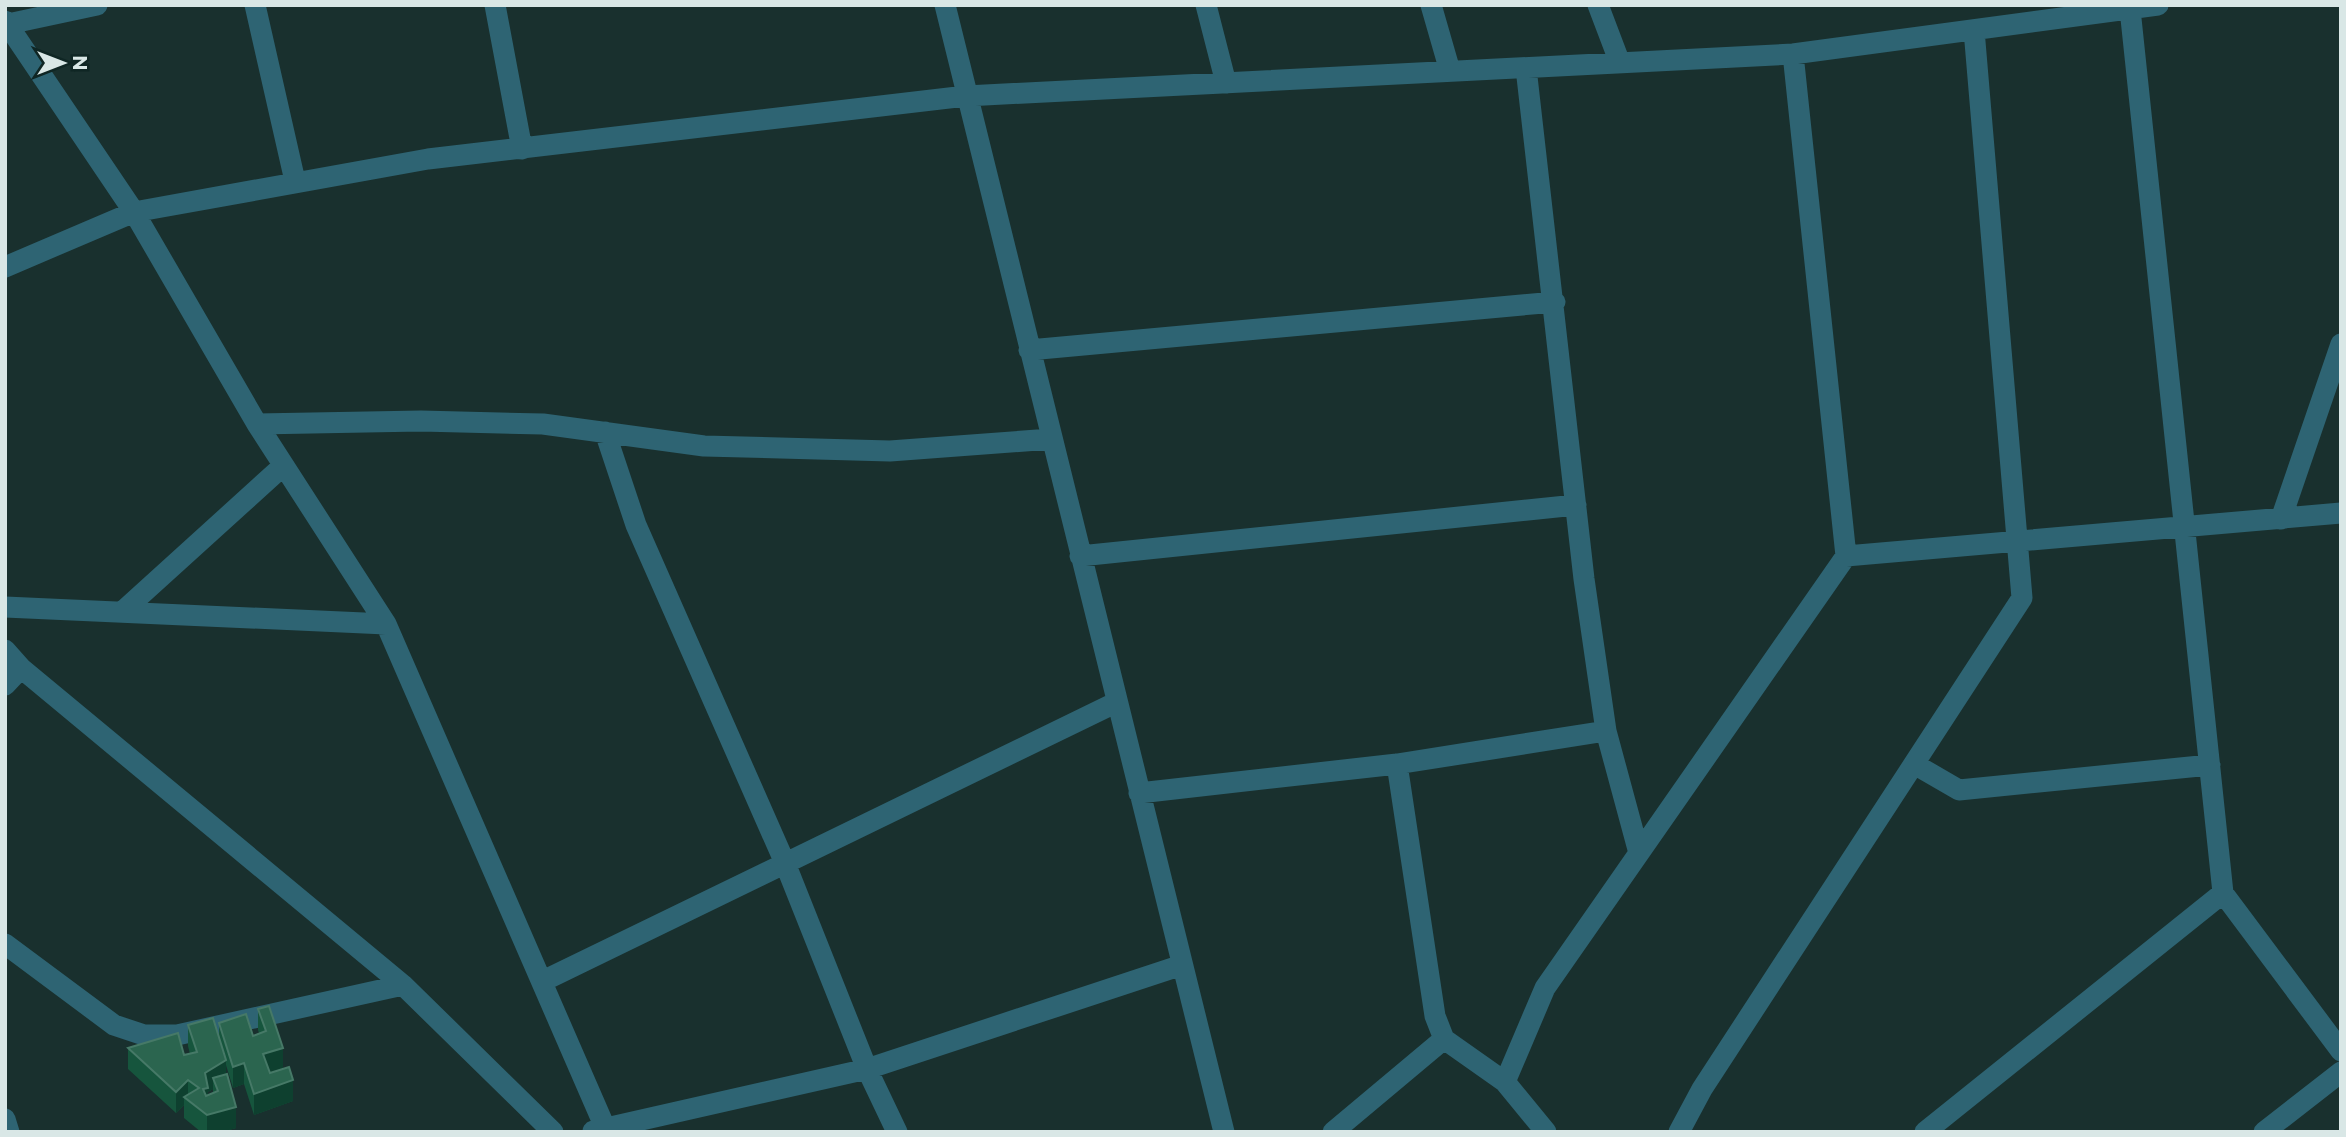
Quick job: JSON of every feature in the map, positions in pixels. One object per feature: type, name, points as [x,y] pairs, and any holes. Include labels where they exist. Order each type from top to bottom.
[{"type":"street","points":[[97,5],[7,23],[134,212],[257,425],[386,624],[543,981],[601,1130],[867,1069],[1182,965]]},
{"type":"street","points":[[255,5],[295,181]]},
{"type":"street","points":[[495,5],[523,149]]},
{"type":"street","points":[[945,5],[1224,1132]]},
{"type":"street","points":[[1206,5],[1226,83]]},
{"type":"street","points":[[1431,5],[1450,71]]},
{"type":"street","points":[[1598,5],[1620,63]]},
{"type":"street","points":[[5,267],[134,212],[428,159],[966,96],[1793,54],[2158,5]]},
{"type":"street","points":[[2130,9],[2223,893],[2341,1051]]},
{"type":"street","points":[[1679,1132],[1702,1089],[2022,598],[1973,30]]},
{"type":"street","points":[[1505,1082],[1545,988],[1846,556],[1793,54]]},
{"type":"street","points":[[1527,68],[1576,505],[1606,731],[1639,853]]},
{"type":"street","points":[[1029,350],[1555,302]]},
{"type":"street","points":[[2281,519],[2341,344]]},
{"type":"street","points":[[257,425],[421,421],[543,425],[704,446],[890,451],[1051,439]]},
{"type":"street","points":[[605,432],[635,525],[785,863],[867,1069],[897,1132]]},
{"type":"street","points":[[122,612],[283,466]]},
{"type":"street","points":[[1080,556],[1576,505]]},
{"type":"street","points":[[1846,556],[2341,513]]},
{"type":"street","points":[[5,607],[386,624]]},
{"type":"street","points":[[5,650],[21,668],[403,985],[553,1132]]},
{"type":"street","points":[[5,685],[21,668]]},
{"type":"street","points":[[543,981],[1117,702]]},
{"type":"street","points":[[1139,793],[1397,764],[1606,731]]},
{"type":"street","points":[[1397,764],[1435,1016],[1444,1039],[1505,1082],[1546,1132]]},
{"type":"street","points":[[1914,764],[1959,790],[2210,765]]},
{"type":"street","points":[[1925,1132],[2223,893]]},
{"type":"street","points":[[5,944],[114,1026],[144,1035],[177,1035],[403,985]]},
{"type":"street","points":[[1333,1132],[1444,1039]]},
{"type":"street","points":[[2264,1132],[2341,1072]]},
{"type":"street","points":[[5,1119],[9,1132]]},
{"type":"building","points":[[269,1006],[283,1048],[263,1054],[270,1073],[289,1067],[293,1080],[254,1094],[244,1063],[233,1067],[219,1023],[246,1014],[253,1036],[266,1031],[258,1009]]},
{"type":"building","points":[[213,1018],[226,1060],[205,1073],[208,1088],[203,1089],[206,1096],[218,1091],[213,1078],[227,1074],[236,1107],[207,1115],[184,1097],[199,1088],[188,1080],[176,1092],[128,1048],[178,1033],[184,1055],[197,1052],[188,1025]]}]
